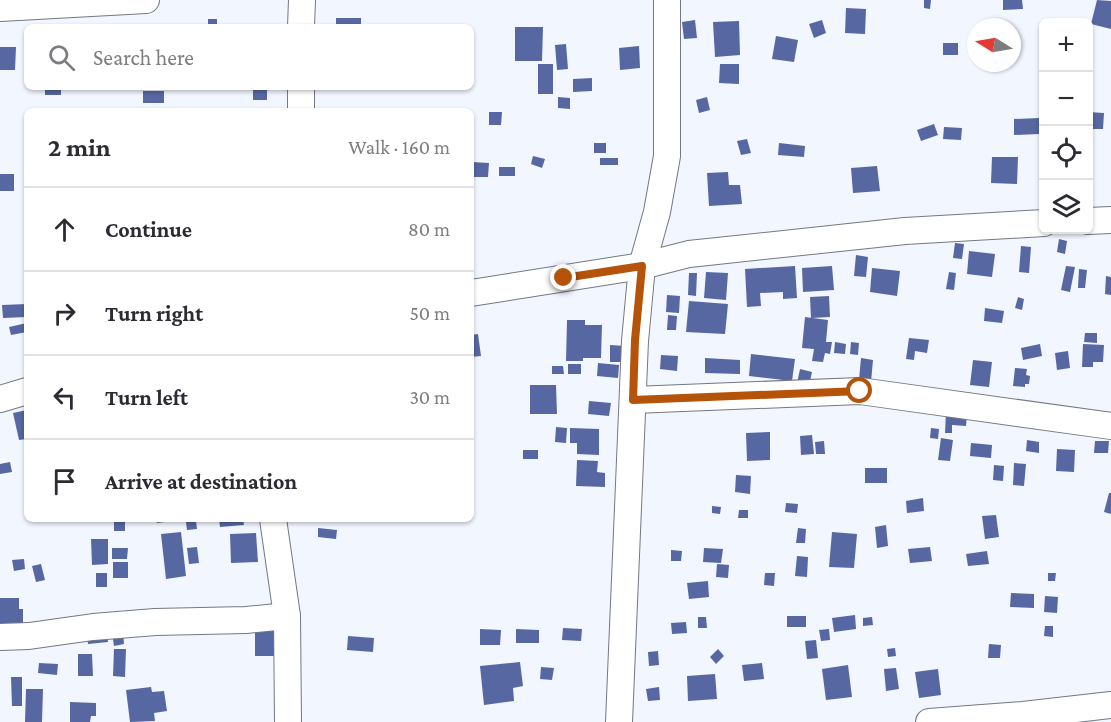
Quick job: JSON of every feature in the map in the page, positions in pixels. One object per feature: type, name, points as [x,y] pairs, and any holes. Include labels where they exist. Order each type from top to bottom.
[{"type":"street","points":[[0,8],[146,0]]},
{"type":"street","points":[[302,0],[302,24]]},
{"type":"street","points":[[620,722],[635,340],[642,266],[657,212],[667,156],[667,0]]},
{"type":"street","points":[[301,90],[301,108]]},
{"type":"street","points":[[1093,221],[1111,220]]},
{"type":"street","points":[[474,293],[642,266],[689,254],[882,233],[1039,223]]},
{"type":"street","points":[[633,400],[860,391],[1111,426]]},
{"type":"street","points":[[0,399],[24,392]]},
{"type":"street","points":[[273,522],[287,616],[288,722]]},
{"type":"street","points":[[0,637],[30,636],[93,627],[155,622],[246,620],[287,616]]},
{"type":"street","points":[[930,722],[1111,707],[1108,722]]},
{"type":"building","points":[[924,0],[931,0],[930,9],[924,8]]},
{"type":"building","points":[[1003,0],[1022,0],[1023,9],[1003,10]]},
{"type":"building","points":[[1097,0],[1111,1],[1111,29],[1093,24]]},
{"type":"building","points":[[846,8],[866,9],[865,34],[845,33]]},
{"type":"building","points":[[336,18],[361,18],[361,24],[336,24]]},
{"type":"building","points":[[208,19],[217,19],[217,24],[208,24]]},
{"type":"building","points":[[695,20],[697,38],[684,39],[682,22]]},
{"type":"building","points":[[822,20],[826,33],[814,38],[809,24]]},
{"type":"building","points":[[739,21],[740,55],[715,57],[713,22]]},
{"type":"building","points":[[515,27],[543,27],[542,61],[515,61]]},
{"type":"building","points":[[776,36],[798,40],[794,62],[772,59]]},
{"type":"building","points":[[943,43],[958,43],[958,55],[943,55]]},
{"type":"building","points":[[566,44],[568,69],[557,70],[555,45]]},
{"type":"building","points":[[639,46],[640,68],[620,70],[619,48]]},
{"type":"building","points":[[0,47],[16,47],[15,70],[0,70]]},
{"type":"building","points":[[538,64],[553,64],[553,94],[538,94]]},
{"type":"building","points":[[720,64],[739,64],[739,84],[719,83]]},
{"type":"building","points":[[592,78],[592,91],[573,92],[573,79]]},
{"type":"building","points":[[45,90],[61,90],[61,95],[45,95]]},
{"type":"building","points":[[253,90],[267,90],[267,100],[253,100]]},
{"type":"building","points":[[143,91],[164,91],[164,103],[143,103]]},
{"type":"building","points":[[558,97],[570,98],[570,109],[558,108]]},
{"type":"building","points":[[707,97],[710,110],[699,113],[696,100]]},
{"type":"building","points":[[489,112],[502,112],[501,125],[489,125]]},
{"type":"building","points":[[1093,112],[1104,113],[1103,129],[1093,129]]},
{"type":"building","points":[[1039,118],[1039,134],[1014,135],[1014,119]]},
{"type":"building","points":[[934,124],[938,135],[921,141],[917,130]]},
{"type":"building","points":[[944,127],[962,128],[961,140],[943,139]]},
{"type":"building","points":[[747,139],[751,153],[741,155],[737,141]]},
{"type":"building","points":[[594,143],[606,143],[606,153],[594,153]]},
{"type":"building","points":[[779,143],[805,146],[804,157],[778,155]]},
{"type":"building","points":[[533,156],[545,159],[542,168],[531,164]]},
{"type":"building","points":[[992,157],[1018,157],[1017,184],[991,183]]},
{"type":"building","points":[[600,158],[618,158],[618,165],[600,165]]},
{"type":"building","points":[[474,162],[489,163],[488,177],[474,177]]},
{"type":"building","points":[[877,166],[880,191],[853,193],[851,168]]},
{"type":"building","points":[[499,167],[515,167],[515,176],[499,176]]},
{"type":"building","points":[[728,172],[729,185],[740,185],[742,204],[709,206],[707,173]]},
{"type":"building","points":[[0,174],[14,174],[14,191],[0,191]]},
{"type":"building","points":[[1059,239],[1067,241],[1065,254],[1057,252]]},
{"type":"building","points":[[955,243],[964,244],[962,259],[953,258]]},
{"type":"building","points":[[1021,246],[1031,247],[1029,273],[1019,272]]},
{"type":"building","points":[[969,251],[995,254],[992,277],[967,274]]},
{"type":"building","points":[[856,255],[868,257],[866,277],[854,276]]},
{"type":"building","points":[[795,266],[797,298],[783,299],[783,292],[760,293],[761,306],[747,307],[745,269]]},
{"type":"building","points":[[832,266],[834,290],[803,292],[802,268]]},
{"type":"building","points":[[1066,266],[1075,267],[1070,292],[1061,290]]},
{"type":"building","points":[[872,268],[900,271],[897,296],[870,292]]},
{"type":"building","points":[[1079,269],[1087,270],[1085,288],[1078,288]]},
{"type":"building","points":[[706,272],[728,273],[726,300],[704,298]]},
{"type":"building","points":[[949,272],[956,273],[954,290],[946,289]]},
{"type":"building","points":[[689,273],[697,273],[696,296],[688,295]]},
{"type":"building","points":[[1106,276],[1111,277],[1111,295],[1105,294]]},
{"type":"building","points":[[667,295],[680,296],[679,313],[666,312]]},
{"type":"building","points":[[829,296],[830,317],[811,318],[810,297]]},
{"type":"building","points":[[1018,297],[1024,299],[1022,310],[1015,308]]},
{"type":"building","points":[[689,301],[728,304],[725,334],[686,332]]},
{"type":"building","points":[[24,304],[24,317],[3,318],[2,305]]},
{"type":"building","points":[[985,308],[1004,311],[1002,323],[984,321]]},
{"type":"building","points":[[668,315],[677,316],[676,330],[667,330]]},
{"type":"building","points":[[805,317],[828,320],[826,342],[832,342],[830,354],[825,353],[823,362],[812,361],[814,349],[802,348]]},
{"type":"building","points":[[567,320],[585,320],[585,325],[602,325],[601,358],[566,361]]},
{"type":"building","points":[[24,324],[24,333],[11,335],[9,327]]},
{"type":"building","points":[[1085,333],[1097,333],[1097,343],[1084,342]]},
{"type":"building","points":[[478,334],[481,356],[474,357],[474,335]]},
{"type":"building","points":[[909,338],[929,340],[927,353],[915,351],[914,360],[906,359]]},
{"type":"building","points":[[835,342],[846,344],[845,354],[834,353]]},
{"type":"building","points":[[851,342],[859,343],[858,355],[850,354]]},
{"type":"building","points":[[1040,344],[1042,356],[1023,360],[1021,348]]},
{"type":"building","points":[[1083,344],[1104,345],[1103,362],[1093,362],[1093,367],[1082,367]]},
{"type":"building","points":[[610,345],[626,346],[626,362],[610,362]]},
{"type":"building","points":[[1068,351],[1070,368],[1057,370],[1055,353]]},
{"type":"building","points":[[751,354],[795,359],[792,381],[749,376]]},
{"type":"building","points":[[661,355],[678,356],[677,371],[660,369]]},
{"type":"building","points":[[705,358],[740,360],[740,374],[705,373]]},
{"type":"building","points":[[861,358],[873,360],[871,382],[859,380]]},
{"type":"building","points":[[973,360],[992,362],[989,387],[970,385]]},
{"type":"building","points":[[598,363],[619,365],[618,378],[597,376]]},
{"type":"building","points":[[568,364],[581,364],[581,374],[568,374]]},
{"type":"building","points":[[552,366],[563,366],[564,374],[552,374]]},
{"type":"building","points":[[1015,368],[1027,369],[1026,375],[1030,376],[1029,384],[1025,384],[1025,387],[1013,386]]},
{"type":"building","points":[[800,369],[812,372],[809,386],[797,383]]},
{"type":"building","points":[[530,385],[556,385],[557,414],[530,414]]},
{"type":"building","points":[[589,401],[611,403],[609,416],[588,414]]},
{"type":"building","points":[[24,411],[24,439],[19,440],[13,413]]},
{"type":"building","points":[[946,412],[967,414],[966,426],[952,425],[952,433],[945,433]]},
{"type":"building","points":[[556,427],[567,428],[566,443],[555,442]]},
{"type":"building","points":[[570,428],[599,429],[599,455],[577,454],[577,443],[570,443]]},
{"type":"building","points":[[931,428],[939,429],[938,439],[930,438]]},
{"type":"building","points":[[770,432],[770,460],[747,461],[746,433]]},
{"type":"building","points":[[812,435],[814,454],[801,455],[800,436]]},
{"type":"building","points":[[941,438],[953,440],[950,461],[938,460]]},
{"type":"building","points":[[1027,440],[1039,442],[1039,453],[1026,451]]},
{"type":"building","points":[[824,441],[825,454],[816,454],[815,442]]},
{"type":"building","points":[[1095,441],[1109,441],[1108,453],[1094,453]]},
{"type":"building","points":[[971,443],[992,445],[991,458],[970,456]]},
{"type":"building","points":[[1057,449],[1075,450],[1074,472],[1056,471]]},
{"type":"building","points":[[523,450],[538,450],[538,459],[523,459]]},
{"type":"building","points":[[577,460],[598,461],[597,472],[605,473],[605,487],[576,486]]},
{"type":"building","points":[[10,462],[12,472],[0,474],[0,464]]},
{"type":"building","points":[[1014,463],[1026,464],[1024,486],[1013,485]]},
{"type":"building","points":[[994,465],[1004,466],[1003,481],[993,480]]},
{"type":"building","points":[[865,468],[887,468],[887,483],[865,483]]},
{"type":"building","points":[[736,475],[751,476],[750,494],[735,492]]},
{"type":"building","points":[[1109,493],[1111,493],[1111,514],[1104,512]]},
{"type":"building","points":[[923,498],[924,511],[907,513],[906,501]]},
{"type":"building","points":[[786,503],[798,504],[797,513],[785,512]]},
{"type":"building","points":[[712,506],[721,507],[720,514],[712,513]]},
{"type":"building","points":[[739,510],[748,510],[748,518],[738,518]]},
{"type":"building","points":[[996,515],[999,537],[985,539],[982,516]]},
{"type":"building","points":[[114,522],[125,522],[125,531],[114,531]]},
{"type":"building","points":[[186,522],[196,522],[197,529],[187,530]]},
{"type":"building","points":[[219,522],[244,522],[244,525],[220,527]]},
{"type":"building","points":[[886,525],[888,546],[877,548],[875,527]]},
{"type":"building","points":[[318,528],[337,530],[336,539],[318,537]]},
{"type":"building","points":[[798,528],[806,529],[805,543],[796,543]]},
{"type":"building","points":[[181,532],[186,576],[166,579],[161,534]]},
{"type":"building","points":[[832,532],[857,534],[854,568],[829,567]]},
{"type":"building","points":[[256,533],[258,562],[231,563],[230,534]]},
{"type":"building","points":[[91,539],[108,539],[108,564],[92,565]]},
{"type":"building","points":[[197,547],[199,563],[189,564],[187,548]]},
{"type":"building","points":[[930,547],[932,561],[910,563],[908,549]]},
{"type":"building","points":[[112,548],[128,548],[127,559],[112,559]]},
{"type":"building","points":[[704,548],[723,549],[721,563],[703,562]]},
{"type":"building","points":[[671,550],[682,551],[681,561],[671,561]]},
{"type":"building","points":[[987,551],[989,564],[968,566],[966,554]]},
{"type":"building","points":[[797,556],[808,557],[807,577],[795,576]]},
{"type":"building","points":[[24,559],[25,569],[14,571],[12,560]]},
{"type":"building","points":[[113,562],[128,562],[128,578],[113,578]]},
{"type":"building","points":[[41,564],[45,580],[36,582],[32,566]]},
{"type":"building","points":[[717,564],[729,565],[728,578],[716,577]]},
{"type":"building","points":[[96,573],[107,573],[107,587],[96,587]]},
{"type":"building","points":[[765,573],[775,573],[774,586],[764,585]]},
{"type":"building","points":[[1048,573],[1056,573],[1055,581],[1048,581]]},
{"type":"building","points":[[708,581],[709,597],[689,599],[687,583]]},
{"type":"building","points":[[1011,593],[1034,594],[1034,608],[1010,607]]},
{"type":"building","points":[[1045,596],[1058,597],[1057,613],[1044,612]]},
{"type":"building","points":[[0,598],[19,598],[19,609],[23,609],[23,632],[0,632]]},
{"type":"building","points":[[855,615],[856,629],[834,632],[832,618]]},
{"type":"building","points":[[787,616],[806,616],[806,627],[787,627]]},
{"type":"building","points":[[698,617],[706,617],[707,628],[698,628]]},
{"type":"building","points":[[872,617],[873,625],[863,626],[863,618]]},
{"type":"building","points":[[686,622],[687,633],[672,634],[671,623]]},
{"type":"building","points":[[255,624],[276,624],[276,656],[255,656]]},
{"type":"building","points":[[1045,626],[1053,626],[1053,637],[1044,636]]},
{"type":"building","points":[[563,628],[582,629],[581,641],[562,640]]},
{"type":"building","points":[[480,629],[501,630],[500,645],[480,645]]},
{"type":"building","points":[[516,629],[539,630],[539,643],[516,643]]},
{"type":"building","points":[[829,629],[830,640],[821,641],[819,630]]},
{"type":"building","points":[[123,632],[124,644],[114,646],[112,633]]},
{"type":"building","points":[[107,633],[108,642],[88,644],[87,635]]},
{"type":"building","points":[[348,636],[374,638],[373,652],[347,650]]},
{"type":"building","points":[[816,640],[818,658],[807,659],[805,641]]},
{"type":"building","points":[[989,644],[1001,645],[1000,658],[988,658]]},
{"type":"building","points":[[895,648],[896,656],[888,657],[887,649]]},
{"type":"building","points":[[114,649],[126,649],[125,677],[113,676]]},
{"type":"building","points":[[718,649],[724,656],[716,664],[710,657]]},
{"type":"building","points":[[658,651],[659,665],[649,666],[648,652]]},
{"type":"building","points":[[78,654],[92,654],[93,676],[78,676]]},
{"type":"building","points":[[520,662],[523,686],[513,688],[514,701],[484,705],[480,666]]},
{"type":"building","points":[[39,663],[58,664],[57,675],[38,673]]},
{"type":"building","points":[[762,663],[764,679],[744,681],[742,665]]},
{"type":"building","points":[[848,665],[852,697],[826,700],[822,669]]},
{"type":"building","points":[[541,667],[554,668],[552,680],[540,679]]},
{"type":"building","points":[[896,668],[899,689],[886,691],[884,669]]},
{"type":"building","points":[[938,669],[941,695],[919,698],[915,672]]},
{"type":"building","points":[[715,674],[717,699],[688,701],[687,676]]},
{"type":"building","points":[[11,677],[22,677],[22,706],[12,706]]},
{"type":"building","points":[[151,687],[152,692],[164,691],[167,711],[154,713],[155,721],[130,722],[126,690]]},
{"type":"building","points":[[659,687],[660,700],[648,701],[646,689]]},
{"type":"building","points":[[26,689],[43,689],[42,722],[25,722]]},
{"type":"building","points":[[70,702],[96,703],[96,716],[91,716],[90,722],[70,722]]},
{"type":"route","points":[[564,278],[642,266],[635,340],[633,400],[860,391]]}]
